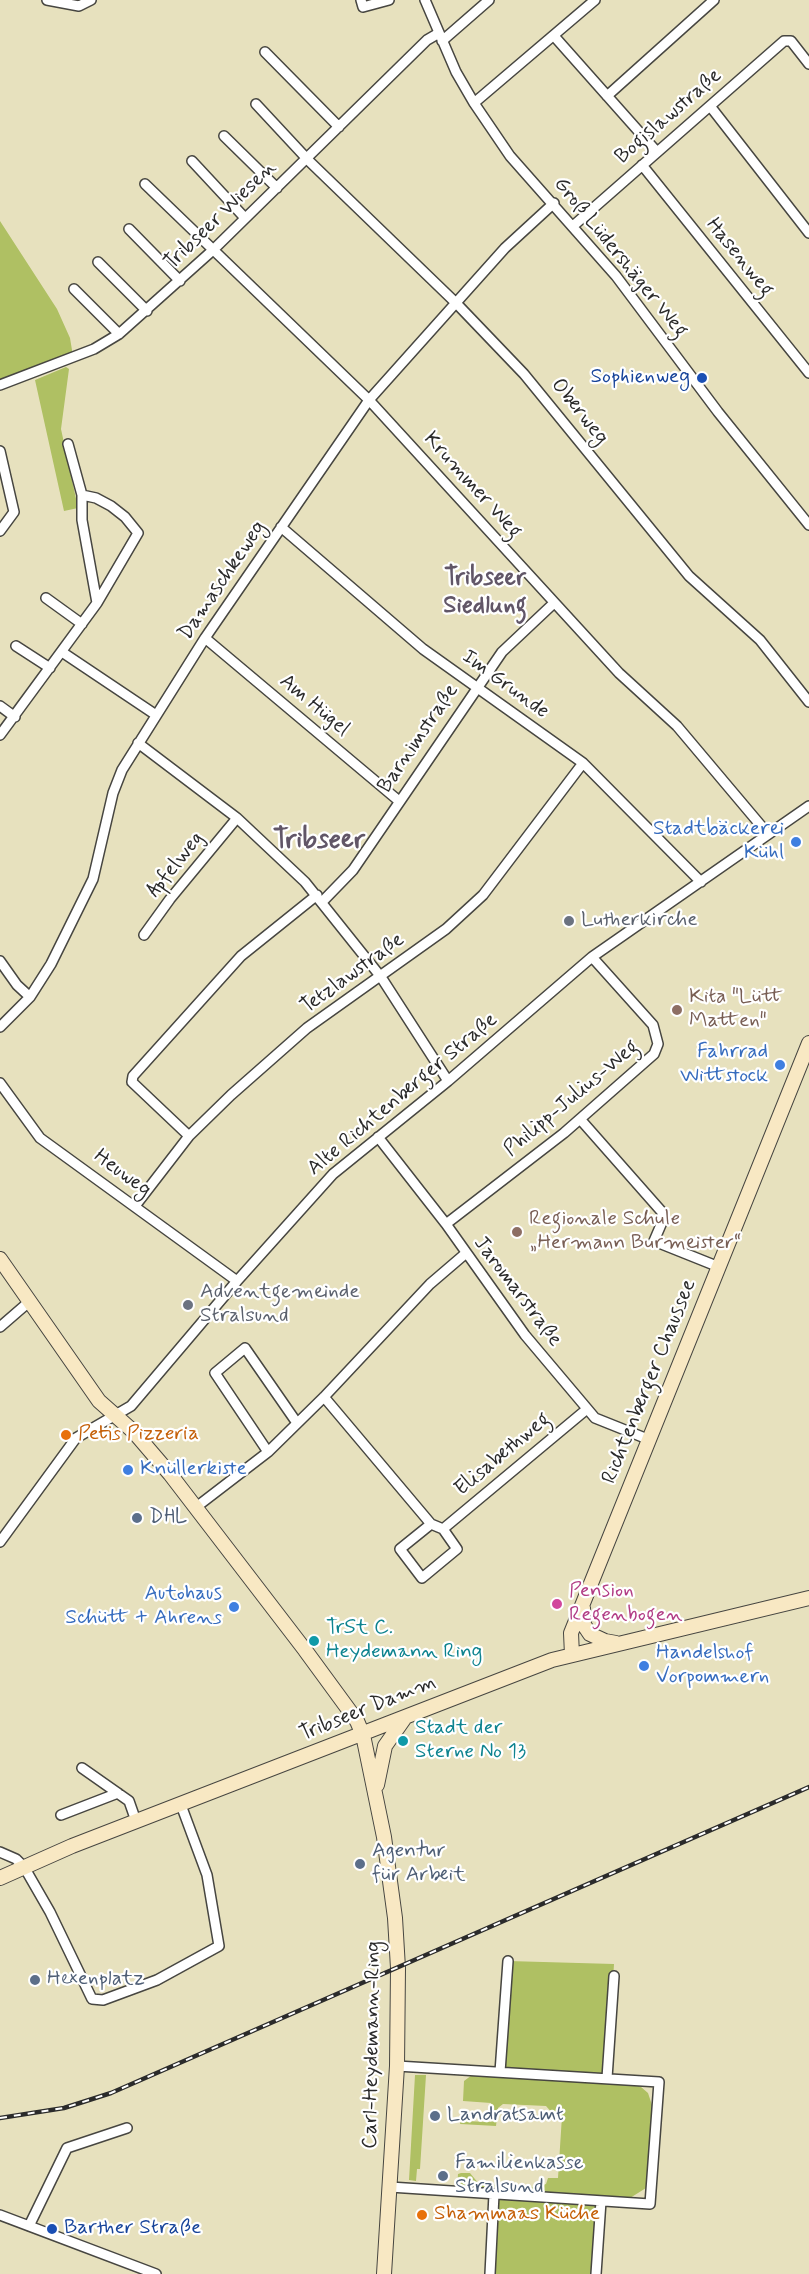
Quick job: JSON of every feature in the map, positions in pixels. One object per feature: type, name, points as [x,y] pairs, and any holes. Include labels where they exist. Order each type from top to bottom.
[{"type":"main road","name":"Richtenberger Chaussee","points":[[572,1655],[571,1633],[809,1043]]},
{"type":"main road","name":"Carl-Heydemann-Ring","points":[[0,1259],[99,1401],[134,1432],[195,1508],[338,1694],[357,1721],[363,1735],[375,1790],[395,1918],[399,1989],[397,2066],[384,2274]]},
{"type":"main road","name":"Tribseer Damm","points":[[0,1878],[22,1866],[363,1735],[524,1670],[572,1655],[809,1598]]},
{"type":"main road","points":[[584,1603],[583,1621],[590,1634],[605,1641],[627,1643]]},
{"type":"main road","points":[[375,1790],[385,1746],[407,1716]]},
{"type":"street","points":[[47,0],[79,6],[91,0]]},
{"type":"street","points":[[361,0],[363,6],[389,0]]},
{"type":"street","name":"Groß Lüdershäger Weg","points":[[425,0],[440,37],[474,103],[510,156],[573,226],[809,525]]},
{"type":"street","name":"Tribseer Wiesen","points":[[0,385],[94,349],[119,334],[213,250],[428,40],[440,37],[489,0]]},
{"type":"street","points":[[474,103],[595,0]]},
{"type":"street","points":[[607,96],[714,0]]},
{"type":"street","points":[[554,36],[657,152]]},
{"type":"street","name":"Bogislawstraße","points":[[573,226],[784,41],[791,41],[809,64]]},
{"type":"street","points":[[266,52],[339,127]]},
{"type":"street","name":"Oberweg","points":[[256,104],[307,159],[456,303],[524,374],[689,576],[760,640],[809,702]]},
{"type":"street","points":[[710,106],[809,233]]},
{"type":"street","points":[[224,136],[277,188]]},
{"type":"street","points":[[192,161],[245,218]]},
{"type":"street","name":"Hasenweg","points":[[642,165],[809,373]]},
{"type":"street","name":"Krummer Weg","points":[[146,184],[369,400],[619,673],[677,726],[768,834]]},
{"type":"street","name":"Damaschkeweg","points":[[0,1027],[30,997],[51,964],[93,879],[113,792],[122,770],[205,638],[369,400],[505,248],[554,203]]},
{"type":"street","points":[[129,229],[180,281]]},
{"type":"street","points":[[99,262],[147,311]]},
{"type":"street","points":[[74,289],[119,334]]},
{"type":"street","points":[[68,444],[82,495],[82,520],[97,603]]},
{"type":"street","points":[[0,451],[14,512],[0,531]]},
{"type":"street","points":[[0,735],[97,603],[138,533],[125,516],[111,506],[96,498],[82,495]]},
{"type":"street","name":"Im Grunde","points":[[281,527],[423,649],[583,763],[701,882]]},
{"type":"street","points":[[46,598],[82,624]]},
{"type":"street","name":"Barnimstraße","points":[[189,1136],[132,1082],[133,1076],[241,956],[319,899],[353,870],[476,686],[502,652],[554,603]]},
{"type":"street","name":"Am Hügel","points":[[205,638],[399,801]]},
{"type":"street","points":[[16,646],[50,668]]},
{"type":"street","points":[[62,652],[156,715]]},
{"type":"street","points":[[0,706],[15,717]]},
{"type":"street","points":[[138,743],[237,818],[319,899],[381,977],[448,1081]]},
{"type":"street","name":"Tetzlawstraße","points":[[135,1206],[189,1136],[231,1095],[308,1028],[369,982],[381,977],[446,929],[483,895],[583,763]]},
{"type":"street","name":"Alte Richtenberger Straße","points":[[0,1542],[76,1438],[131,1406],[237,1281],[333,1174],[448,1081],[592,957],[809,806]]},
{"type":"street","name":"Apfelweg","points":[[144,935],[170,899],[237,818]]},
{"type":"street","name":"Philipp-Julius-Weg","points":[[446,1224],[580,1119],[654,1054],[658,1044],[653,1025],[592,957]]},
{"type":"street","points":[[0,961],[17,985],[30,997]]},
{"type":"street","name":"Heuweg","points":[[0,1083],[40,1138],[237,1281]]},
{"type":"street","points":[[580,1119],[662,1212],[663,1220],[654,1241],[719,1267]]},
{"type":"street","name":"Jaromarstraße","points":[[378,1137],[446,1224],[465,1254],[525,1335],[595,1418],[650,1440]]},
{"type":"street","points":[[195,1508],[268,1452],[324,1397],[430,1284],[465,1254]]},
{"type":"street","points":[[0,1327],[30,1301]]},
{"type":"street","points":[[268,1452],[215,1373],[245,1348],[297,1423]]},
{"type":"street","points":[[324,1397],[431,1524],[443,1529],[457,1549],[422,1578],[400,1549],[431,1524]]},
{"type":"street","name":"Elisabethweg","points":[[443,1529],[587,1409]]},
{"type":"street","points":[[82,1768],[129,1801],[136,1821]]},
{"type":"street","points":[[61,1815],[118,1793]]},
{"type":"street","points":[[0,1852],[22,1866],[50,1912],[92,1999],[103,2000],[158,1980],[219,1946],[207,1875],[181,1805]]},
{"type":"street","points":[[500,2072],[508,1961]]},
{"type":"street","points":[[607,2078],[614,1976]]},
{"type":"street","points":[[390,2187],[650,2204],[659,2082],[397,2066]]},
{"type":"street","points":[[29,2226],[67,2148],[127,2128]]},
{"type":"street","points":[[490,2274],[494,2194]]},
{"type":"street","points":[[596,2274],[602,2201]]},
{"type":"street","points":[[0,2215],[156,2274]]},
{"type":"green space","points":[[0,221],[57,309],[70,338],[73,356],[0,385]]},
{"type":"green space","points":[[66,367],[69,369],[61,429],[78,508],[64,511],[35,380]]},
{"type":"green space","points":[[508,1961],[614,1964],[607,2078],[500,2072]]},
{"type":"green space","points":[[415,2075],[426,2075],[420,2169],[417,2169],[416,2181],[409,2180]]},
{"type":"green space","points":[[472,2075],[632,2083],[641,2087],[648,2093],[652,2105],[646,2188],[630,2198],[457,2188],[458,2174],[461,2173],[470,2173],[479,2184],[537,2187],[546,2184],[548,2178],[558,2178],[562,2116],[554,2115],[546,2106],[503,2104],[498,2108],[496,2126],[460,2124],[461,2121],[491,2122],[491,2103],[463,2101],[464,2081]]},
{"type":"green space","points":[[494,2194],[601,2201],[596,2274],[490,2274]]},
{"type":"railway","points":[[0,2118],[64,2108],[111,2093],[809,1787]]},
{"type":"place","name":"Sophienweg","points":[[702,378]]},
{"type":"place","name":"Stadtbäckerei Kühl","points":[[796,842]]},
{"type":"place","name":"Lutherkirche","points":[[569,921]]},
{"type":"place","name":"Kita \"Lütt Matten\"","points":[[677,1010]]},
{"type":"place","name":"Fahrrad Wittstock","points":[[780,1065]]},
{"type":"place","name":"Regionale Schule „Hermann Burmeister“","points":[[517,1232]]},
{"type":"place","name":"Adventgemeinde Stralsund","points":[[188,1305]]},
{"type":"place","name":"Petis Pizzeria","points":[[66,1435]]},
{"type":"place","name":"Knüllerkiste","points":[[128,1470]]},
{"type":"place","name":"DHL","points":[[137,1518]]},
{"type":"place","name":"Pension Regenbogen","points":[[557,1604]]},
{"type":"place","name":"Autohaus Schütt + Ahrens","points":[[234,1607]]},
{"type":"place","name":"TrSt C. Heydemann Ring","points":[[314,1641]]},
{"type":"place","name":"Handelshof Vorpommern","points":[[644,1666]]},
{"type":"place","name":"Stadt der Sterne No 13","points":[[403,1741]]},
{"type":"place","name":"Agentur für Arbeit","points":[[360,1864]]},
{"type":"place","name":"Hexenplatz","points":[[35,1980]]},
{"type":"place","name":"Landratsamt","points":[[435,2116]]},
{"type":"place","name":"Familienkasse Stralsund","points":[[443,2176]]},
{"type":"place","name":"Shammaas Küche","points":[[422,2215]]},
{"type":"place","name":"Barther Straße","points":[[52,2229]]},
{"type":"district","name":"Tribseer Siedlung","points":[[485,593]]},
{"type":"district","name":"Tribseer","points":[[319,841]]}]
